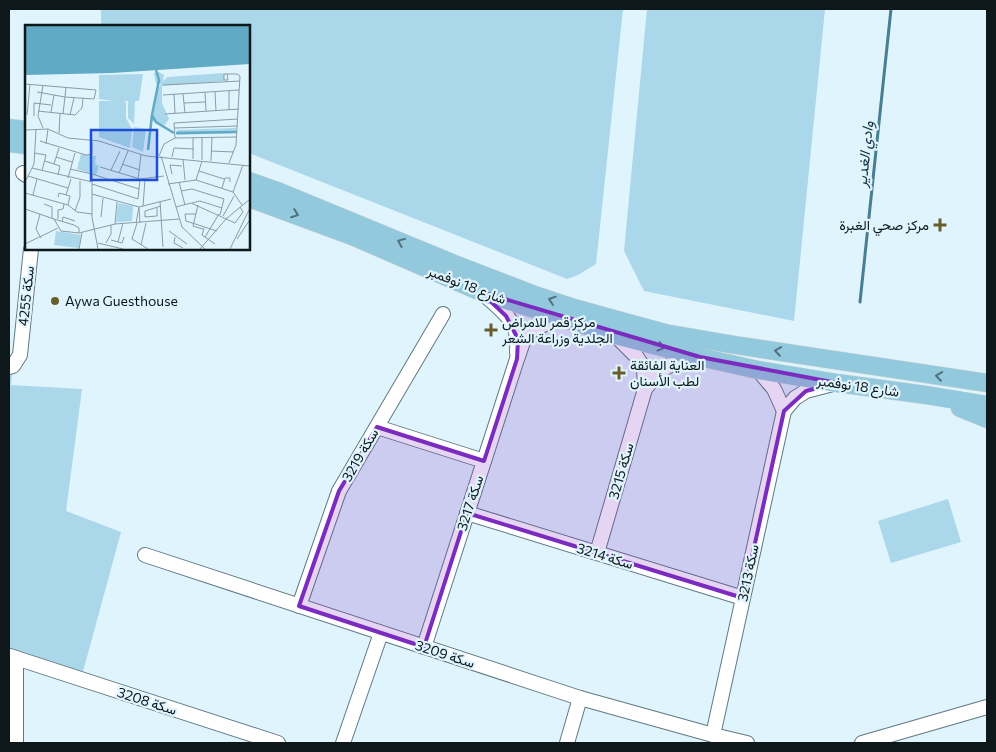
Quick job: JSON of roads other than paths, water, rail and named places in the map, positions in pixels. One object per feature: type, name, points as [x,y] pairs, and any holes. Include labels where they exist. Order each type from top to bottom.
[{"type":"main road","points":[[9,128],[25,130]]},
{"type":"main road","points":[[9,143],[25,145]]},
{"type":"main road","name":"شارع 18 نوفمبر","points":[[250,181],[535,295],[593,313],[674,334],[987,384]]},
{"type":"main road","name":"شارع 18 نوفمبر","points":[[250,198],[352,236],[481,292],[616,335],[758,370],[987,405]]},
{"type":"main road","points":[[962,380],[987,375]]},
{"type":"main road","points":[[926,395],[987,419]]},
{"type":"street","name":"سكة 4255","points":[[9,367],[12,366],[20,355],[30,250]]},
{"type":"street","name":"سكة 3217","points":[[481,292],[515,326],[518,339],[517,359]]},
{"type":"street","name":"سكة 3219","points":[[299,606],[339,491],[443,314]]},
{"type":"street","name":"سكة 3217","points":[[424,647],[526,336],[538,326],[561,318]]},
{"type":"street","name":"سكة 3215","points":[[597,553],[645,389],[644,368],[636,356],[616,335]]},
{"type":"street","name":"سكة 3215","points":[[645,389],[659,372],[676,362],[700,357]]},
{"type":"street","points":[[758,370],[774,389],[784,411],[795,398],[806,391],[837,383]]},
{"type":"street","name":"سكة 3213","points":[[713,735],[784,411]]},
{"type":"street","points":[[377,427],[484,461]]},
{"type":"street","name":"سكة 3214","points":[[467,513],[743,598]]},
{"type":"street","name":"سكة 3209","points":[[145,555],[580,698],[746,743]]},
{"type":"street","points":[[343,743],[381,633]]},
{"type":"street","points":[[13,657],[16,743]]},
{"type":"street","name":"سكة 3208","points":[[13,657],[278,743]]},
{"type":"street","points":[[567,743],[580,698]]},
{"type":"street","points":[[862,743],[987,706]]},
{"type":"waterway","name":"وادي الغدير","points":[[860,302],[891,9]]},
{"type":"place","name":"مركز صحي الغبرة","points":[[940,225]]},
{"type":"place","name":"Aywa Guesthouse","points":[[55,301]]},
{"type":"place","name":"مركز قمر للامراض الجلدية وزراعة الشعر","points":[[491,330]]},
{"type":"place","name":"العناية الفائقة لطب الأسنان","points":[[619,373]]}]
